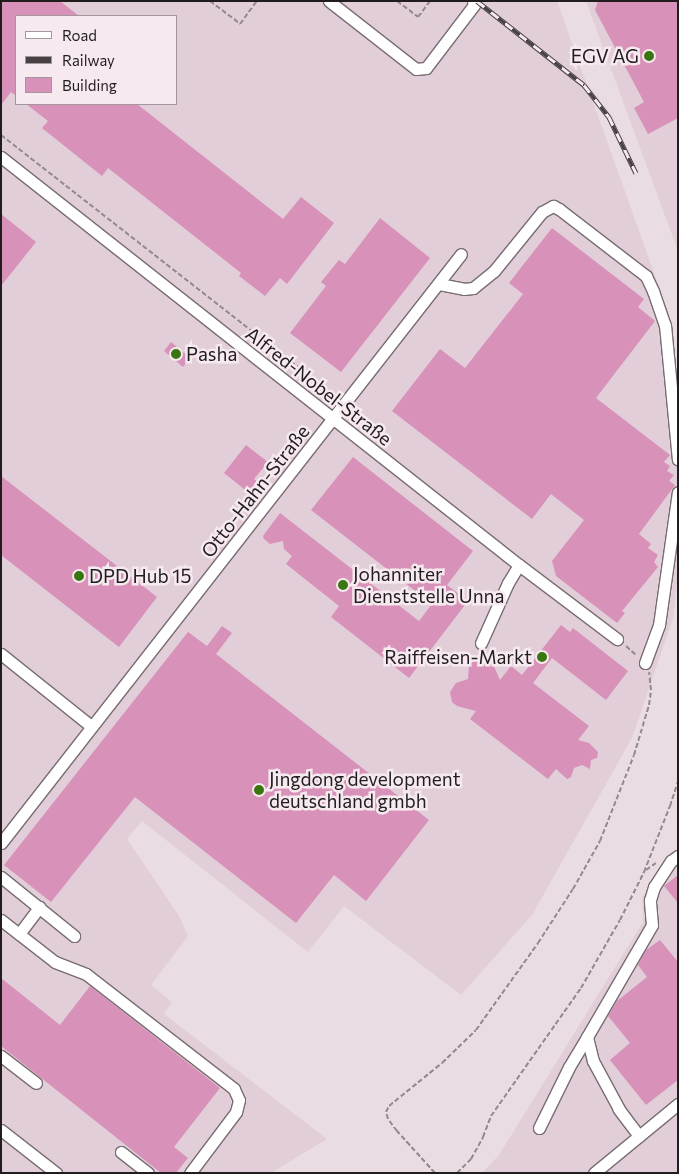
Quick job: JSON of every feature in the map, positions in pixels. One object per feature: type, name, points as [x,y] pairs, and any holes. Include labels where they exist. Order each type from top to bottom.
[{"type":"street","points":[[329,1],[416,69],[426,68],[474,5],[473,1]]},
{"type":"street","name":"Alfred-Nobel-Straße","points":[[1,157],[519,565],[617,639]]},
{"type":"street","points":[[439,284],[464,289],[473,288],[494,271],[542,212],[552,206],[559,209],[646,276],[650,283],[665,325],[678,459]]},
{"type":"street","name":"Otto-Hahn-Straße","points":[[1,843],[91,726],[334,420],[462,254]]},
{"type":"street","points":[[645,664],[659,625],[678,492]]},
{"type":"street","points":[[481,643],[519,565]]},
{"type":"street","points":[[1,654],[91,726]]},
{"type":"street","points":[[539,1128],[569,1067],[652,925],[650,900],[658,881],[671,862],[678,856]]},
{"type":"street","points":[[1,877],[74,936]]},
{"type":"street","points":[[19,934],[39,908]]},
{"type":"street","points":[[1,920],[56,962],[86,974],[238,1094],[239,1100],[236,1112],[190,1173]]},
{"type":"street","points":[[587,1037],[597,1069],[619,1109],[639,1136]]},
{"type":"street","points":[[1,1056],[36,1083]]},
{"type":"street","points":[[594,1173],[678,1104]]},
{"type":"street","points":[[1,1130],[56,1173]]},
{"type":"street","points":[[121,1152],[148,1173]]},
{"type":"path","points":[[210,1],[240,24],[257,1]]},
{"type":"path","points":[[397,1],[418,17],[430,1]]},
{"type":"path","points":[[1,135],[337,398]]},
{"type":"path","points":[[435,1173],[397,1131],[388,1119],[386,1112],[389,1106],[442,1063],[476,1030],[538,943],[600,841],[634,755],[648,705],[650,674],[645,664],[617,639]]},
{"type":"path","points":[[457,1173],[471,1159],[483,1137],[491,1116],[581,988],[620,920],[644,872],[678,782]]},
{"type":"shaded area","points":[[1,1],[557,1],[668,312],[678,387],[678,575],[673,618],[632,738],[532,915],[461,995],[344,906],[308,952],[142,821],[127,839],[179,916],[188,936],[151,985],[172,1002],[164,1014],[327,1139],[271,1173],[1,1173]]},
{"type":"shaded area","name":"EGV AG","points":[[586,1],[678,1],[678,251]]},
{"type":"shaded area","points":[[678,852],[678,1173],[482,1173],[499,1155],[643,922],[642,898],[665,862]]},
{"type":"building","points":[[1,1],[60,1],[78,15],[15,15],[15,95],[11,92],[1,105]]},
{"type":"building","name":"EGV AG","points":[[598,1],[678,1],[678,118],[648,134],[634,108],[644,102],[595,10]]},
{"type":"building","points":[[27,105],[138,105],[283,219],[301,197],[334,223],[287,284],[280,278],[265,296],[239,276],[241,273],[108,168],[102,176],[42,128],[48,121]]},
{"type":"building","points":[[1,214],[36,242],[1,286]]},
{"type":"building","points":[[380,218],[430,258],[341,372],[290,333],[326,286],[321,282],[339,260],[345,264]]},
{"type":"building","points":[[552,228],[644,299],[638,307],[655,321],[596,398],[670,455],[664,462],[670,466],[667,471],[674,475],[669,481],[675,485],[639,534],[651,544],[648,548],[658,555],[654,562],[658,567],[622,611],[625,613],[617,623],[556,576],[552,561],[584,520],[551,494],[532,519],[392,411],[440,349],[465,368],[523,294],[509,283]]},
{"type":"building","points":[[171,342],[190,358],[183,367],[164,351]]},
{"type":"building","points":[[246,445],[268,462],[254,479],[258,482],[249,493],[224,473]]},
{"type":"building","points":[[353,457],[473,551],[447,585],[468,601],[409,678],[331,617],[339,606],[286,564],[292,556],[284,549],[283,541],[270,544],[263,536],[280,513],[419,621],[432,604],[311,510]]},
{"type":"building","name":"DPD Hub 15","points":[[1,476],[157,597],[119,647],[1,555]]},
{"type":"building","points":[[561,625],[570,632],[573,628],[628,671],[606,700],[552,658],[533,683],[589,726],[578,740],[589,743],[598,752],[597,758],[591,760],[590,769],[582,765],[574,768],[571,777],[567,779],[556,769],[548,779],[470,719],[476,711],[457,706],[452,702],[450,692],[456,683],[468,679],[469,665],[479,657],[492,662],[500,680],[511,666],[522,675]]},
{"type":"building","name":"Jingdong development deutschland gmbh","points":[[222,626],[232,633],[216,654],[429,820],[366,901],[334,875],[296,923],[135,797],[51,902],[4,865],[188,632],[207,646]]},
{"type":"building","points":[[678,875],[678,903],[664,886]]},
{"type":"building","points":[[660,940],[678,962],[678,1080],[646,1105],[610,1060],[630,1043],[608,1016],[617,1001],[647,977],[638,965],[646,950]]},
{"type":"building","points":[[1,978],[60,1025],[90,986],[220,1088],[174,1147],[188,1158],[176,1173],[161,1173],[1,1046]]},
{"type":"railway","points":[[477,1],[584,85],[609,117],[636,173]]},
{"type":"place","name":"EGV AG","points":[[649,56]]},
{"type":"place","name":"Pasha","points":[[176,354]]},
{"type":"place","name":"DPD Hub 15","points":[[79,576]]},
{"type":"place","name":"Johanniter Dienststelle Unna","points":[[343,585]]},
{"type":"place","name":"Raiffeisen-Markt","points":[[542,657]]},
{"type":"place","name":"Jingdong development deutschland gmbh","points":[[259,790]]}]
